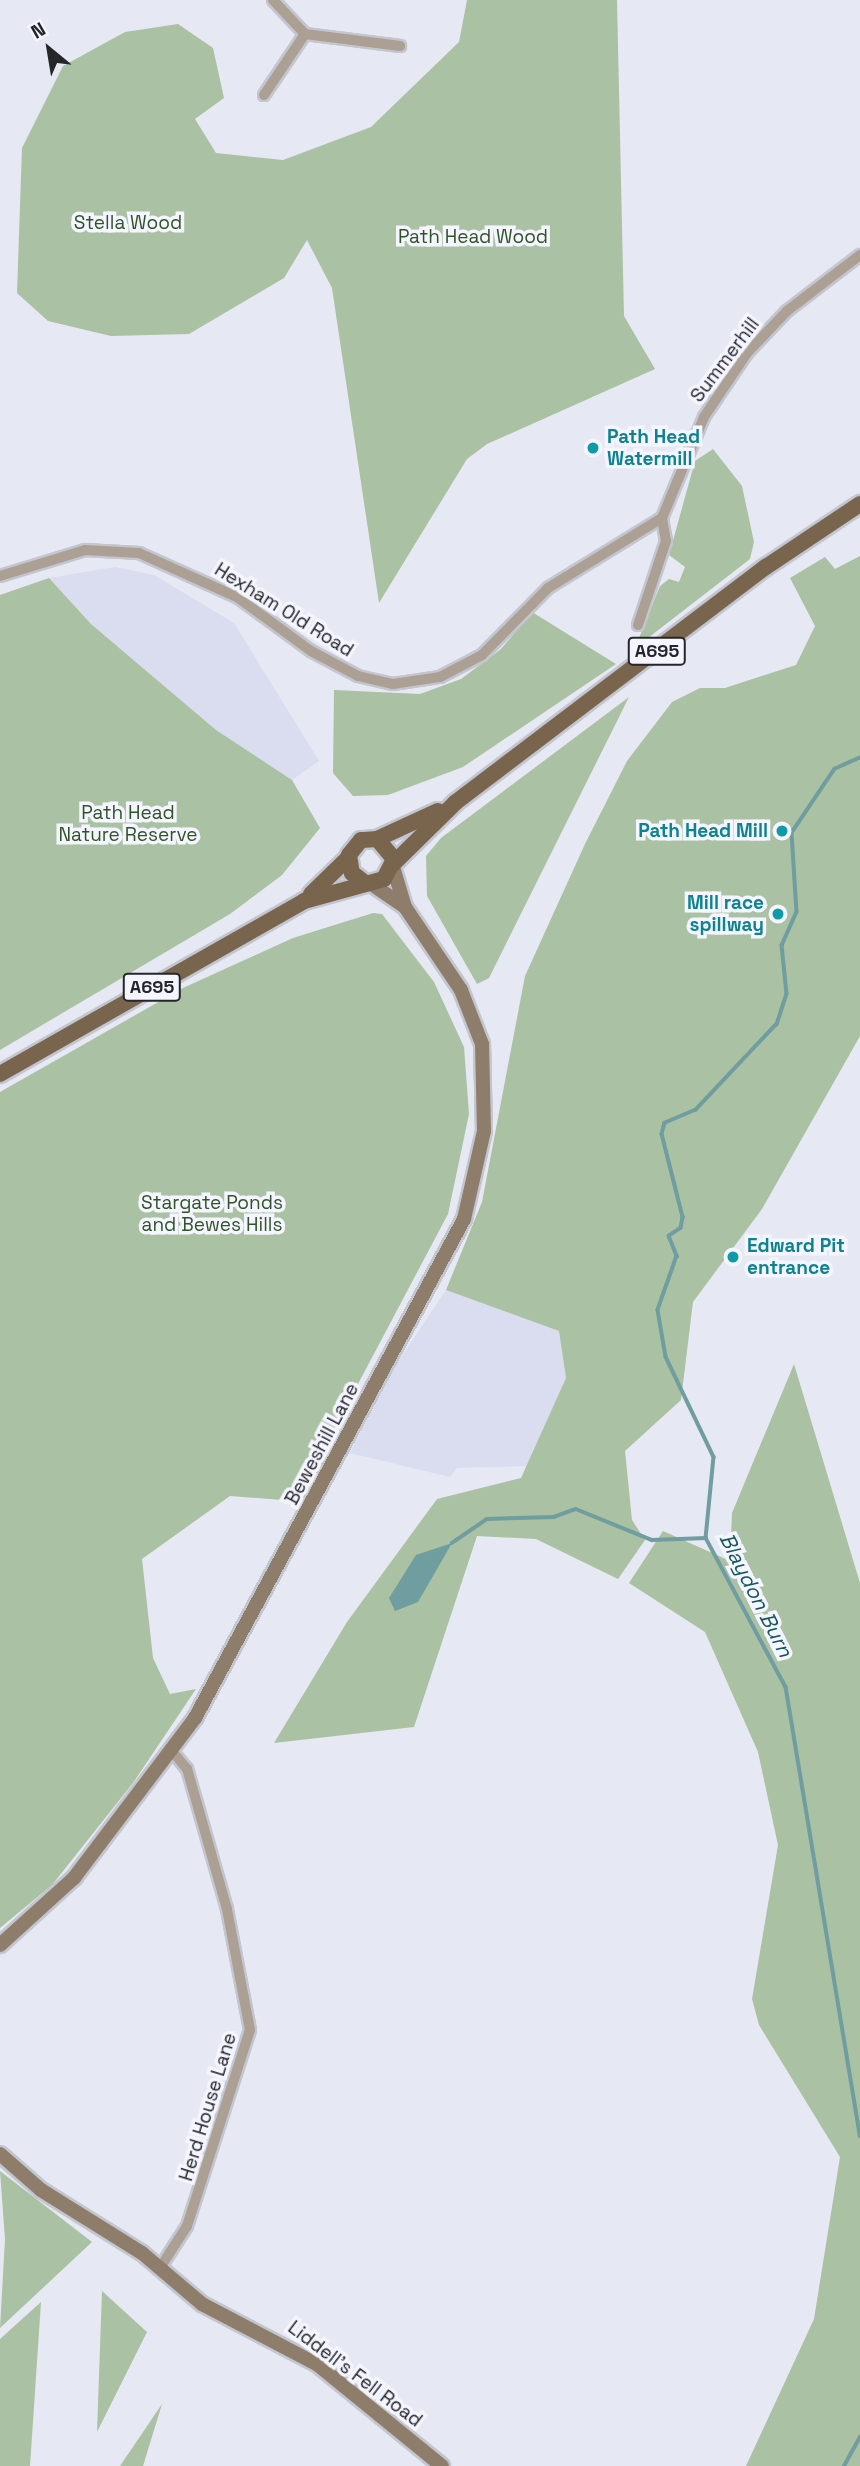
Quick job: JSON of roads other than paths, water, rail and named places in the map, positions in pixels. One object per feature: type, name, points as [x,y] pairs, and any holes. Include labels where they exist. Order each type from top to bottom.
[{"type":"main road","name":"A695","points":[[0,1074],[304,901],[384,879],[393,865],[456,802],[766,567],[860,504]]},
{"type":"main road","name":"A695","points":[[304,901],[348,858],[361,840],[377,839],[456,802]]},
{"type":"main road","points":[[377,839],[390,848],[393,865]]},
{"type":"main road","points":[[348,858],[352,873],[367,883]]},
{"type":"street","points":[[273,0],[305,34],[400,46]]},
{"type":"street","points":[[264,95],[305,34]]},
{"type":"street","name":"Summerhill","points":[[662,518],[704,417],[747,353],[787,311],[860,255]]},
{"type":"street","points":[[638,625],[662,569],[666,541],[662,518]]},
{"type":"street","name":"Hexham Old Road","points":[[0,576],[85,550],[139,553],[237,597],[325,660],[393,684],[424,682],[467,665],[528,605],[662,518]]},
{"type":"street","name":"Beweshill Lane","points":[[0,1945],[74,1878],[173,1751],[277,1575],[342,1441],[451,1249],[474,1189],[486,1096],[478,1029],[444,961],[405,906],[393,865]]},
{"type":"street","name":"Beweshill Lane","points":[[367,883],[405,906]]},
{"type":"street","name":"Herd House Lane","points":[[160,2268],[187,2227],[250,2030],[234,1934],[187,1769],[173,1751]]},
{"type":"street","name":"Liddell's Fell Road","points":[[0,2154],[41,2190],[160,2268],[202,2304],[317,2365],[442,2466]]},
{"type":"waterway","name":"Blaydon Burn","points":[[860,758],[835,769],[792,833],[797,912],[782,945],[787,994],[777,1024],[696,1110],[665,1123],[662,1134],[683,1217],[681,1228],[669,1236],[677,1256],[658,1310],[666,1357],[714,1457],[706,1538],[786,1687],[860,2136]]},
{"type":"waterway","points":[[452,1543],[487,1519],[554,1517],[576,1509],[652,1540],[706,1538]]},
{"type":"waterway","name":"Blaydon Burn","points":[[844,2466],[860,2437]]},
{"type":"place","name":"Path Head Watermill","points":[[593,448]]},
{"type":"place","name":"Path Head Mill","points":[[782,831]]},
{"type":"place","name":"Mill race spillway","points":[[778,914]]},
{"type":"place","name":"Edward Pit entrance","points":[[733,1257]]},
{"type":"park label","name":"Stella Wood","points":[[128,223]]},
{"type":"park label","name":"Path Head Wood","points":[[473,237]]},
{"type":"park label","name":"Path Head Nature Reserve","points":[[128,824]]},
{"type":"park label","name":"Stargate Ponds and Bewes Hills","points":[[212,1214]]}]
